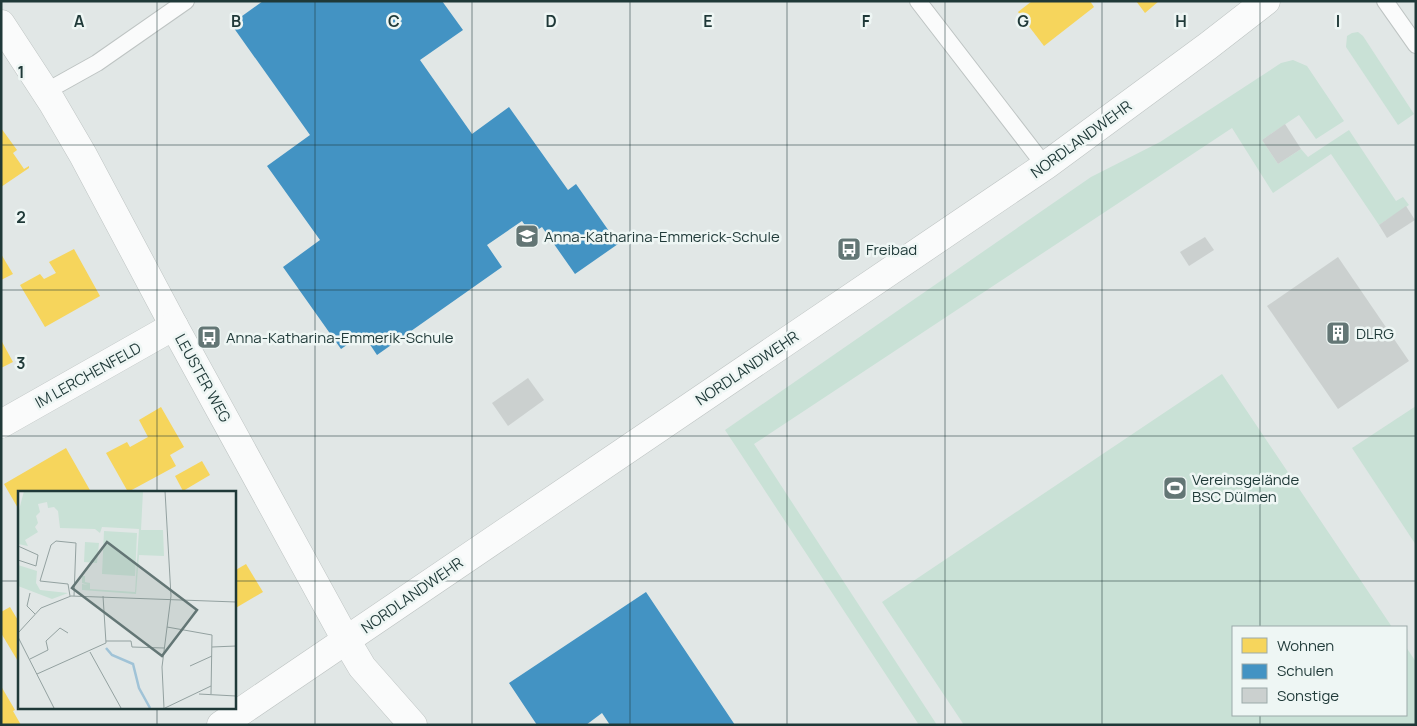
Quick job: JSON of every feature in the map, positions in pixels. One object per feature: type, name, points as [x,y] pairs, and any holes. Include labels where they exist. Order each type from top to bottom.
[{"type":"street","name":"NORDLANDWEHR","points":[[221,725],[1045,166],[1266,1]]},
{"type":"street","name":"LEUSTER WEG","points":[[1,24],[83,155],[174,326],[346,640],[362,667],[413,725]]},
{"type":"street","name":"IM LERCHENFELD","points":[[1,424],[174,326]]},
{"type":"lane","points":[[45,92],[97,63],[186,1]]},
{"type":"lane","points":[[918,1],[1045,166]]},
{"type":"lane","points":[[1385,1],[1416,45]]},
{"type":"green space","points":[[1358,32],[1363,36],[1414,114],[1398,125],[1346,47],[1347,36]]},
{"type":"green space","points":[[1293,60],[1307,66],[1344,121],[1316,139],[1299,115],[1262,140],[1278,164],[1301,149],[1308,157],[1349,130],[1396,201],[1403,197],[1409,205],[1379,225],[1331,154],[1273,193],[1232,128],[754,444],[937,725],[919,725],[725,430],[1091,177],[1160,142],[1281,63]]},
{"type":"green space","name":"Vereinsgelände BSC Dülmen","points":[[1222,374],[1391,626],[1232,626],[1232,716],[1407,716],[1407,648],[1416,662],[1416,725],[964,725],[882,602]]},
{"type":"green space","points":[[1416,406],[1416,545],[1352,448]]},
{"type":"building: Wohnen","points":[[1032,1],[1090,1],[1094,7],[1044,46],[1018,12]]},
{"type":"building: Wohnen","points":[[1136,1],[1159,1],[1145,13]]},
{"type":"building: Wohnen","points":[[1,128],[17,150],[13,153],[24,169],[29,166],[29,168],[1,187]]},
{"type":"building: Wohnen","points":[[74,249],[100,296],[45,327],[20,285],[40,274],[44,279],[56,273],[49,262]]},
{"type":"building: Wohnen","points":[[1,254],[13,274],[1,280]]},
{"type":"building: Wohnen","points":[[1,340],[13,362],[1,368]]},
{"type":"building: Wohnen","points":[[161,407],[184,447],[170,455],[176,466],[127,491],[106,453],[127,442],[130,447],[148,437],[139,420]]},
{"type":"building: Wohnen","points":[[66,448],[90,491],[18,491],[18,508],[4,484]]},
{"type":"building: Wohnen","points":[[202,461],[210,475],[183,491],[175,476]]},
{"type":"building: Wohnen","points":[[246,564],[263,592],[235,608],[235,570]]},
{"type":"building: Wohnen","points":[[10,607],[18,620],[18,661],[1,633],[1,612]]},
{"type":"building: Wohnen","points":[[1,686],[15,710],[13,711],[21,725],[1,725]]},
{"type":"building: Schulen","points":[[263,1],[442,1],[463,30],[420,60],[472,134],[509,107],[568,190],[576,184],[618,244],[575,274],[542,227],[531,234],[522,221],[487,245],[502,267],[377,355],[363,334],[341,349],[283,267],[320,240],[267,166],[310,135],[231,24]]},
{"type":"building: Schulen","points":[[646,592],[735,725],[610,725],[602,713],[586,725],[537,725],[509,683]]},
{"type":"building: Sonstige","points":[[1285,124],[1301,149],[1278,164],[1262,140]]},
{"type":"building: Sonstige","points":[[1406,206],[1415,220],[1387,238],[1379,225]]},
{"type":"building: Sonstige","points":[[1205,237],[1214,250],[1189,266],[1180,252]]},
{"type":"building: Sonstige","name":"DLRG","points":[[1338,257],[1409,361],[1338,409],[1267,306]]},
{"type":"building: Sonstige","points":[[528,378],[544,400],[508,426],[492,403]]},
{"type":"place","name":"Anna-Katharina-Emmerick-Schule","points":[[527,236]]},
{"type":"place","name":"Freibad","points":[[849,249]]},
{"type":"place","name":"DLRG","points":[[1338,333]]},
{"type":"place","name":"Anna-Katharina-Emmerik-Schule","points":[[209,337]]},
{"type":"place","name":"Vereinsgelände BSC Dülmen","points":[[1175,488]]}]
